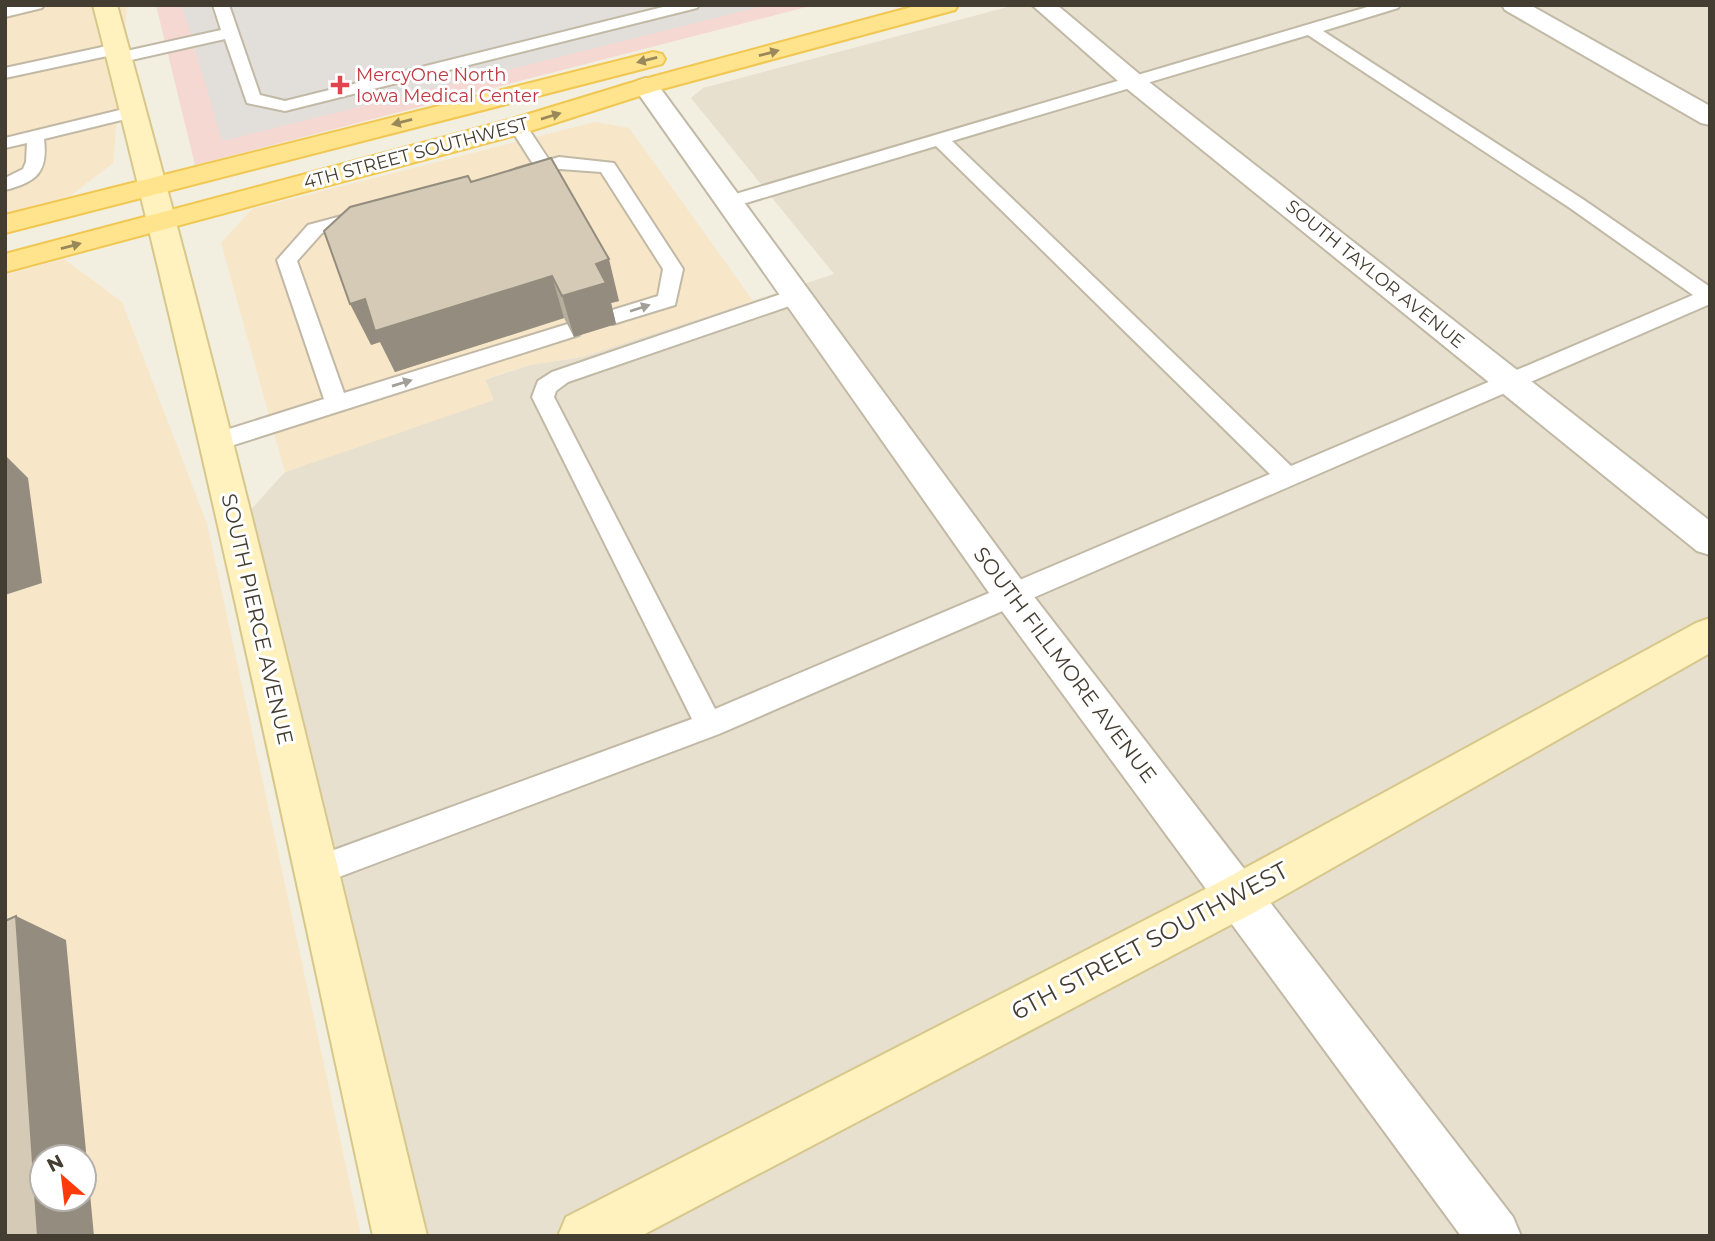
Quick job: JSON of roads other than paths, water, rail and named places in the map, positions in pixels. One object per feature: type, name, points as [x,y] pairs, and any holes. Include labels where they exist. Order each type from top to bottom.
[{"type":"main road","name":"SOUTH PIERCE AVENUE","points":[[105,5],[153,184],[215,442],[400,1236]]},
{"type":"main road","name":"4TH STREET SOUTHWEST","points":[[5,224],[855,5]]},
{"type":"main road","name":"4TH STREET SOUTHWEST","points":[[5,264],[518,126],[646,86],[947,5]]},
{"type":"main road","name":"6TH STREET SOUTHWEST","points":[[584,1236],[1239,896],[1710,634]]},
{"type":"street","name":"SOUTH TAYLOR AVENUE","points":[[1042,5],[1135,83],[1710,541]]},
{"type":"street","points":[[1513,5],[1710,117]]},
{"type":"street","name":"SOUTH FILLMORE AVENUE","points":[[646,86],[1012,596],[1494,1236]]},
{"type":"lane","points":[[5,12],[36,5]]},
{"type":"lane","points":[[221,5],[253,99],[285,106],[691,5]]},
{"type":"lane","points":[[729,202],[1392,5]]},
{"type":"lane","points":[[1311,30],[1577,204],[1709,296]]},
{"type":"lane","points":[[5,73],[231,33]]},
{"type":"lane","points":[[5,142],[132,112]]},
{"type":"lane","points":[[518,126],[544,167]]},
{"type":"lane","points":[[5,184],[30,175],[38,161],[35,135]]},
{"type":"lane","points":[[940,140],[1287,476]]},
{"type":"lane","points":[[503,178],[559,163],[607,167],[673,269],[668,300],[613,317]]},
{"type":"lane","points":[[337,404],[287,260],[315,229],[382,211]]},
{"type":"lane","points":[[709,724],[543,397],[546,387],[560,377],[797,296]]},
{"type":"lane","points":[[315,871],[709,724],[1709,296]]},
{"type":"lane","points":[[215,442],[571,330]]},
{"type":"place","name":"MercyOne North Iowa Medical Center","points":[[340,85]]}]
